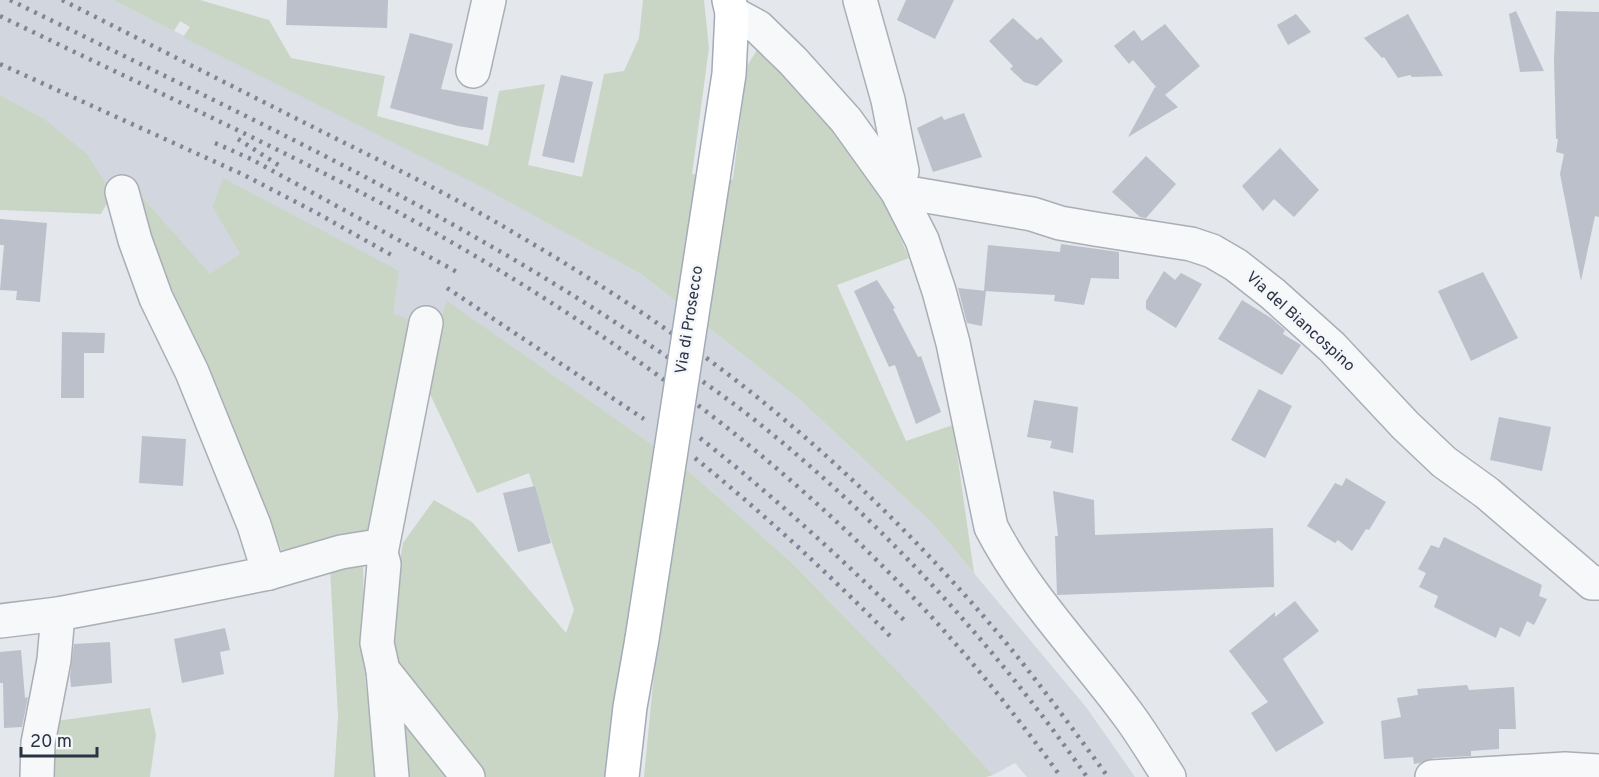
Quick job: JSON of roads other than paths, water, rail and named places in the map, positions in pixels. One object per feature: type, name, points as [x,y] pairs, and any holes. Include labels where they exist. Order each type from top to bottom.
[{"type":"main road","name":"Via di Prosecco","points":[[622,777],[630,707],[729,74],[731,6]]},
{"type":"street","points":[[473,71],[489,0]]},
{"type":"street","points":[[860,0],[888,100],[902,171],[897,191]]},
{"type":"street","points":[[731,6],[758,27],[793,61],[846,120],[897,191],[922,240],[939,291],[953,343],[991,527],[1037,600],[1129,716],[1169,777]]},
{"type":"street","name":"Via del Biancospino","points":[[897,191],[1022,212],[1060,223],[1191,244],[1228,260],[1273,294],[1332,347],[1405,426],[1444,462],[1487,492],[1592,583],[1599,583]]},
{"type":"street","points":[[122,192],[135,240],[156,298],[192,372],[254,525],[269,573]]},
{"type":"street","points":[[392,777],[383,670],[377,643],[384,564],[381,553],[426,322]]},
{"type":"street","points":[[0,621],[58,614],[269,573],[360,548],[372,547],[381,553]]},
{"type":"street","points":[[37,777],[38,743],[54,660],[58,614]]},
{"type":"street","points":[[383,670],[468,777]]},
{"type":"street","points":[[1432,777],[1565,769],[1599,771]]},
{"type":"railway","points":[[10,0],[247,116],[403,197],[556,285],[630,332],[721,395],[799,456],[889,540],[973,631],[1051,727],[1087,777]]},
{"type":"railway","points":[[62,0],[464,204],[589,278],[705,357],[789,423],[909,535],[1016,655],[1108,777]]},
{"type":"railway","points":[[0,16],[254,138],[405,216],[540,295],[669,383],[791,481],[849,533],[904,588],[986,680],[1061,777]]},
{"type":"railway","points":[[0,64],[244,175],[395,257]]},
{"type":"railway","points":[[238,139],[283,168]]},
{"type":"railway","points":[[215,143],[251,159],[457,272]]},
{"type":"railway","points":[[447,288],[644,419]]},
{"type":"railway","points":[[700,438],[805,526],[904,620]]},
{"type":"railway","points":[[695,458],[795,544],[890,636]]}]
